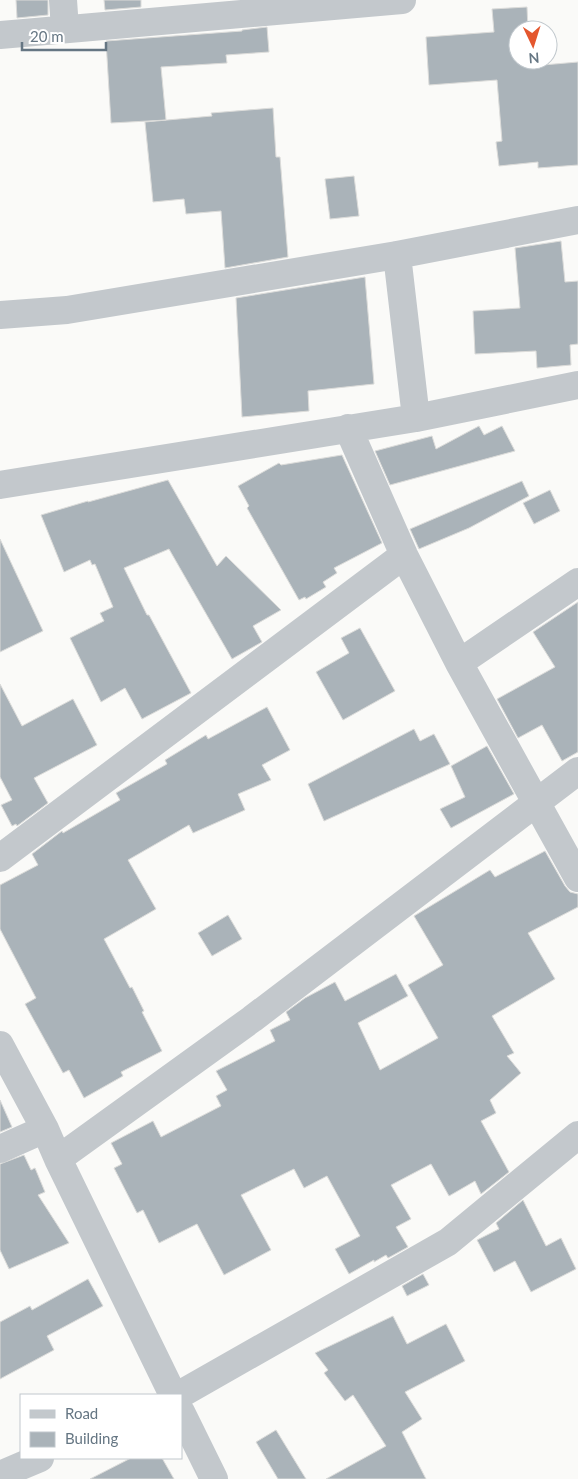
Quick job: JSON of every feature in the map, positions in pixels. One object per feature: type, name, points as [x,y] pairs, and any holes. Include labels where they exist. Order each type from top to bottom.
[{"type":"street","points":[[62,0],[65,29]]},
{"type":"street","points":[[0,35],[402,0]]},
{"type":"street","points":[[0,314],[67,310],[397,255],[578,220]]},
{"type":"street","points":[[397,255],[416,418]]},
{"type":"street","points":[[0,485],[416,418],[578,385]]},
{"type":"street","points":[[348,428],[404,555],[459,663],[578,878]]},
{"type":"street","points":[[0,858],[404,555]]},
{"type":"street","points":[[459,663],[578,582]]},
{"type":"street","points":[[58,1159],[252,1018],[578,772]]},
{"type":"street","points":[[0,1045],[45,1129],[173,1394]]},
{"type":"street","points":[[0,1150],[45,1129]]},
{"type":"street","points":[[181,1394],[448,1242],[578,1135]]},
{"type":"street","points":[[182,1414],[214,1479]]},
{"type":"street","points":[[0,1475],[38,1459]]},
{"type":"building","points":[[16,0],[48,0],[48,15],[17,18]]},
{"type":"building","points":[[104,0],[141,0],[141,7],[105,10]]},
{"type":"building","points":[[527,7],[528,20],[508,20],[508,70],[558,70],[558,64],[578,62],[578,165],[538,168],[538,162],[499,166],[496,142],[502,141],[497,80],[429,85],[426,37],[494,32],[492,9]]},
{"type":"building","points":[[267,27],[269,52],[226,55],[227,63],[161,67],[166,120],[111,123],[106,41],[242,31]]},
{"type":"building","points":[[273,108],[276,157],[280,157],[288,257],[225,268],[221,211],[186,214],[184,199],[153,202],[145,122],[212,116],[211,113]]},
{"type":"building","points":[[354,176],[359,216],[330,219],[325,179]]},
{"type":"building","points":[[561,241],[565,282],[578,281],[578,344],[570,345],[571,365],[537,368],[536,351],[475,354],[473,311],[520,308],[515,248]]},
{"type":"building","points":[[365,277],[374,384],[308,391],[309,411],[242,417],[236,298]]},
{"type":"building","points":[[479,426],[484,435],[502,426],[515,451],[390,485],[375,451],[432,436],[436,449]]},
{"type":"building","points":[[342,455],[382,543],[334,568],[337,573],[323,582],[326,587],[306,599],[305,597],[299,600],[247,508],[249,506],[238,486],[279,463],[281,465]]},
{"type":"building","points":[[168,480],[217,566],[226,556],[281,610],[253,626],[262,642],[232,659],[169,549],[124,568],[147,615],[149,615],[191,693],[142,719],[125,688],[101,702],[70,638],[104,621],[100,613],[113,607],[95,564],[92,565],[90,560],[64,572],[41,515]]},
{"type":"building","points":[[522,481],[529,496],[469,528],[419,549],[410,529]]},
{"type":"building","points":[[550,490],[560,511],[534,524],[523,503]]},
{"type":"building","points":[[0,539],[43,631],[0,652]]},
{"type":"building","points":[[578,602],[578,752],[562,761],[542,725],[518,738],[497,699],[555,667],[533,632]]},
{"type":"building","points":[[360,628],[395,691],[343,720],[316,672],[349,653],[341,638]]},
{"type":"building","points":[[0,684],[22,726],[73,699],[97,745],[34,778],[48,803],[17,826],[16,824],[12,826],[1,805],[12,800],[0,777]]},
{"type":"building","points":[[267,707],[290,750],[262,765],[271,780],[238,794],[245,810],[193,833],[189,825],[128,860],[156,909],[104,939],[130,988],[132,987],[144,1011],[142,1012],[162,1051],[121,1072],[123,1076],[84,1098],[69,1070],[63,1073],[25,1004],[36,998],[0,929],[0,885],[38,865],[32,854],[62,831],[63,833],[120,800],[116,793],[167,764],[165,760],[206,735],[208,739]]},
{"type":"building","points":[[414,729],[420,741],[434,734],[450,764],[324,821],[308,784]]},
{"type":"building","points":[[487,746],[514,794],[451,828],[440,809],[465,797],[451,766]]},
{"type":"building","points":[[545,851],[565,886],[570,892],[578,894],[578,907],[528,933],[555,979],[492,1016],[514,1053],[507,1056],[521,1073],[490,1100],[496,1113],[481,1121],[509,1172],[481,1194],[475,1181],[449,1196],[431,1164],[391,1185],[411,1219],[396,1227],[408,1247],[388,1258],[386,1255],[374,1262],[374,1260],[349,1274],[335,1249],[360,1236],[327,1176],[304,1188],[294,1169],[241,1195],[271,1250],[224,1275],[197,1224],[159,1243],[143,1210],[137,1213],[114,1168],[122,1164],[111,1143],[153,1121],[161,1137],[221,1106],[216,1096],[227,1090],[216,1071],[275,1041],[270,1030],[290,1020],[286,1012],[305,998],[335,982],[345,1001],[396,974],[408,996],[358,1023],[380,1070],[438,1038],[408,985],[443,965],[414,916],[490,870],[495,877]]},
{"type":"building","points":[[228,915],[242,939],[212,956],[198,933]]},
{"type":"building","points":[[0,1100],[12,1127],[0,1132]]},
{"type":"building","points":[[24,1155],[31,1170],[35,1168],[45,1192],[38,1195],[69,1243],[9,1269],[0,1250],[0,1164]]},
{"type":"building","points":[[523,1200],[546,1246],[561,1238],[576,1269],[531,1292],[515,1261],[494,1272],[477,1240],[499,1229],[496,1223]]},
{"type":"building","points":[[423,1274],[429,1285],[407,1296],[402,1286]]},
{"type":"building","points":[[88,1279],[103,1306],[47,1336],[54,1350],[0,1379],[0,1322],[30,1306],[32,1310]]},
{"type":"building","points":[[393,1316],[407,1344],[446,1324],[465,1361],[405,1392],[422,1419],[402,1432],[426,1479],[326,1479],[386,1446],[353,1395],[345,1401],[324,1373],[328,1370],[315,1353]]},
{"type":"building","points":[[276,1430],[306,1479],[278,1479],[256,1442]]},
{"type":"building","points":[[129,1459],[163,1459],[174,1479],[90,1479]]}]
